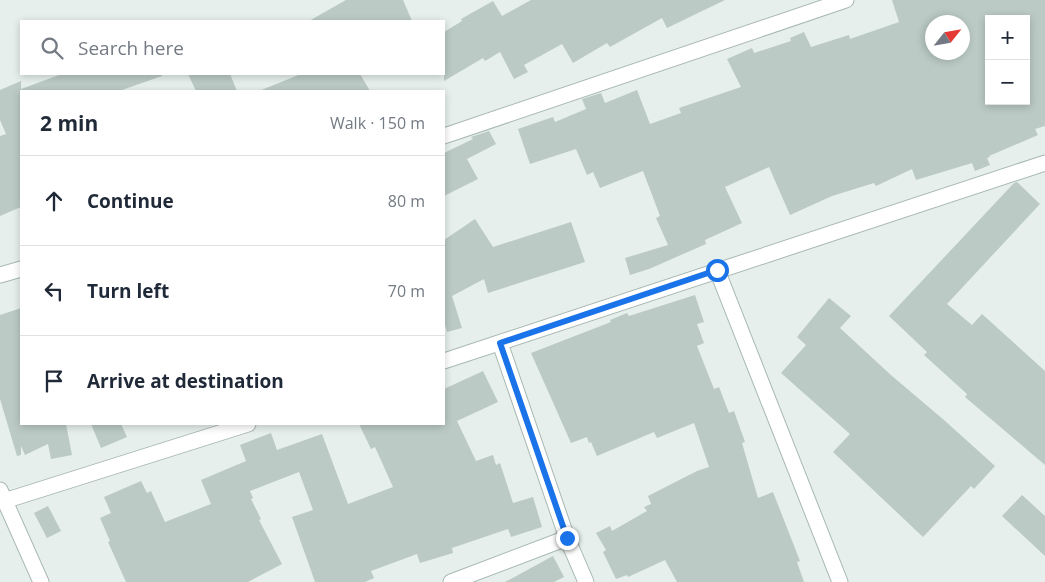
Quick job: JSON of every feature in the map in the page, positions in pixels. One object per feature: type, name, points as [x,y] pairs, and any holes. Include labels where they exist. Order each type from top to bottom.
[{"type":"street","points":[[445,136],[846,0]]},
{"type":"street","points":[[445,361],[1045,163]]},
{"type":"street","points":[[0,275],[20,269]]},
{"type":"street","points":[[717,270],[840,582]]},
{"type":"street","points":[[500,343],[567,538],[586,582]]},
{"type":"street","points":[[41,582],[2,496],[245,425]]},
{"type":"street","points":[[451,582],[567,538]]},
{"type":"building","points":[[346,0],[403,0],[412,20],[311,20]]},
{"type":"building","points":[[531,0],[725,0],[667,28],[662,18],[610,47],[607,43],[573,63],[562,44],[524,65],[528,72],[514,79],[500,52],[485,61],[483,58],[444,81],[445,31],[462,21],[461,19],[493,1],[502,16]]},
{"type":"building","points":[[892,0],[1045,0],[1045,126],[1035,129],[1038,135],[989,156],[987,158],[990,165],[975,171],[972,163],[916,180],[912,169],[876,186],[874,183],[832,196],[790,215],[769,167],[725,187],[742,223],[705,240],[706,244],[649,269],[630,275],[625,258],[668,245],[656,218],[660,216],[643,171],[600,188],[593,172],[587,175],[576,149],[530,164],[518,129],[553,117],[555,122],[586,109],[582,99],[601,93],[605,103],[637,90],[650,124],[681,113],[679,108],[741,87],[727,59],[752,48],[754,53],[791,41],[790,38],[804,32],[811,47],[849,35],[850,39],[899,22]]},
{"type":"building","points":[[59,75],[162,75],[122,90],[20,90],[20,207],[0,216],[0,136],[6,134],[0,120],[0,90],[21,81],[21,89]]},
{"type":"building","points":[[188,75],[230,75],[237,90],[196,90]]},
{"type":"building","points":[[299,75],[361,75],[369,90],[261,90]]},
{"type":"building","points":[[489,131],[496,144],[467,159],[478,179],[445,196],[445,153],[473,139],[471,137]]},
{"type":"building","points":[[1017,182],[1040,204],[947,304],[972,325],[982,314],[1045,371],[1045,465],[965,397],[967,394],[924,355],[927,352],[889,316]]},
{"type":"building","points":[[475,219],[493,247],[571,222],[585,262],[488,293],[484,279],[452,296],[462,328],[447,332],[445,325],[445,239]]},
{"type":"building","points":[[695,295],[704,322],[697,324],[704,343],[697,346],[714,389],[719,387],[729,413],[734,411],[745,442],[742,443],[758,498],[773,492],[800,561],[797,562],[804,582],[677,582],[665,560],[628,577],[627,575],[616,579],[603,552],[606,550],[596,533],[610,526],[612,531],[647,511],[644,507],[651,504],[648,496],[697,471],[709,467],[694,423],[657,438],[654,432],[597,456],[587,437],[571,443],[531,353],[611,322],[610,320],[627,313],[629,316]]},
{"type":"building","points":[[829,298],[851,316],[840,328],[995,466],[974,489],[971,486],[923,537],[833,452],[850,434],[781,373],[806,345],[797,337]]},
{"type":"building","points":[[20,308],[20,425],[66,425],[72,455],[51,459],[48,444],[25,455],[21,446],[21,455],[17,456],[0,399],[0,315]]},
{"type":"building","points":[[483,371],[498,402],[457,421],[476,461],[493,455],[496,465],[500,463],[513,503],[533,497],[542,527],[511,537],[508,529],[452,548],[453,553],[420,563],[417,554],[371,571],[374,578],[365,582],[315,582],[292,517],[313,510],[299,472],[250,491],[253,498],[251,499],[261,519],[259,520],[282,564],[248,582],[126,582],[108,542],[110,541],[100,518],[111,513],[104,497],[141,481],[147,493],[151,491],[165,522],[211,504],[201,480],[246,461],[240,445],[271,433],[277,450],[322,434],[348,504],[393,487],[375,447],[371,449],[359,425],[445,425],[445,389]]},
{"type":"building","points":[[91,425],[121,425],[127,437],[101,448]]},
{"type":"building","points":[[1022,495],[1045,516],[1045,556],[1002,516]]},
{"type":"building","points":[[48,506],[61,531],[47,538],[34,513]]},
{"type":"building","points":[[553,556],[564,577],[554,582],[505,582]]},
{"type":"route","points":[[567,538],[500,343],[717,270]]}]
